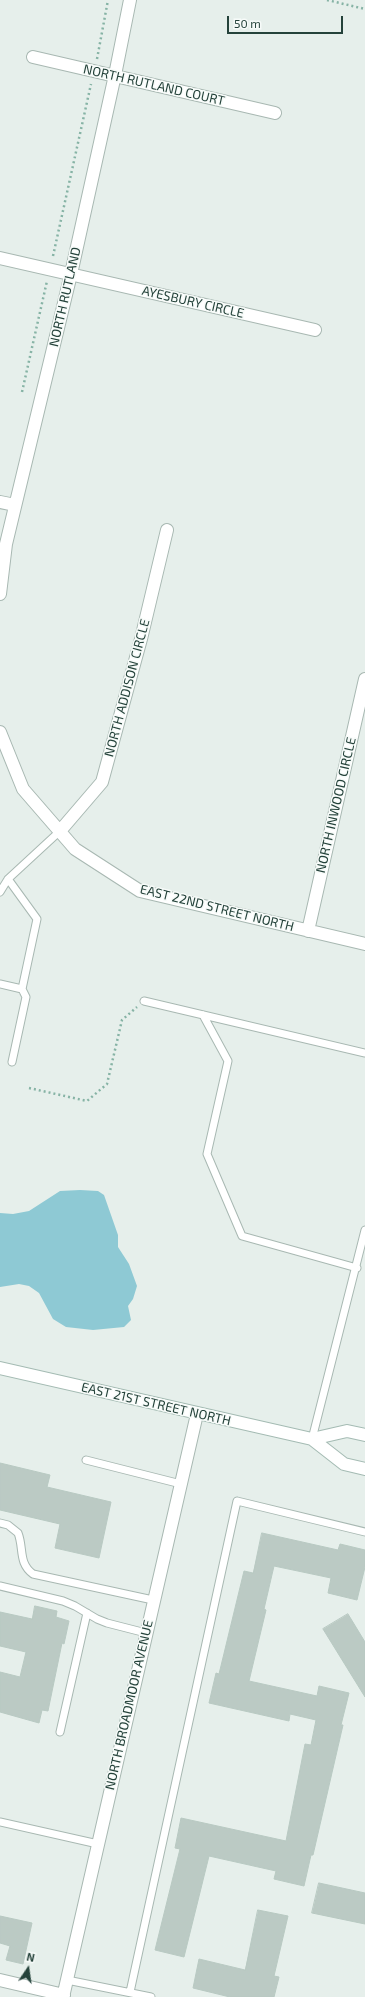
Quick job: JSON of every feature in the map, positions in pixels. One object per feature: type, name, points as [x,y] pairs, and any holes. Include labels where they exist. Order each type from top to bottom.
[{"type":"street","name":"NORTH RUTLAND","points":[[0,594],[6,544],[71,274],[115,76],[130,0]]},
{"type":"street","name":"NORTH RUTLAND COURT","points":[[33,56],[275,113]]},
{"type":"street","name":"AYESBURY CIRCLE","points":[[0,258],[315,330]]},
{"type":"street","points":[[0,502],[15,506]]},
{"type":"street","name":"NORTH ADDISON CIRCLE","points":[[60,831],[102,782],[142,639],[167,530]]},
{"type":"street","name":"NORTH INWOOD CIRCLE","points":[[308,931],[365,679]]},
{"type":"street","name":"EAST 22ND STREET NORTH","points":[[0,732],[23,789],[75,849],[140,891],[365,944]]},
{"type":"street","name":"EAST 21ST STREET NORTH","points":[[0,1368],[312,1439],[346,1431],[365,1435]]},
{"type":"street","name":"NORTH BROADMOOR AVENUE","points":[[63,1996],[197,1414]]},
{"type":"street","name":"EAST 21ST STREET NORTH","points":[[312,1439],[344,1464],[365,1469]]},
{"type":"street","points":[[0,1980],[63,1996]]},
{"type":"lane","points":[[0,892],[8,879],[60,831]]},
{"type":"lane","points":[[8,879],[37,919],[22,989],[26,997],[12,1062]]},
{"type":"lane","points":[[0,984],[22,989]]},
{"type":"lane","points":[[144,1002],[365,1053]]},
{"type":"lane","points":[[203,1015],[228,1061],[207,1154],[242,1236],[357,1268]]},
{"type":"lane","points":[[312,1439],[357,1268],[365,1230]]},
{"type":"lane","points":[[86,1460],[181,1484]]},
{"type":"lane","points":[[130,1992],[237,1501],[365,1532]]},
{"type":"lane","points":[[0,1523],[8,1525],[18,1533],[23,1563],[26,1569],[33,1574],[153,1600]]},
{"type":"lane","points":[[0,1586],[63,1601],[107,1623],[146,1633]]},
{"type":"lane","points":[[60,1732],[87,1613]]},
{"type":"lane","points":[[0,1822],[98,1844]]},
{"type":"lane","points":[[67,1980],[151,1997]]},
{"type":"path","points":[[22,392],[94,71],[108,0]]},
{"type":"path","points":[[328,0],[365,9]]},
{"type":"path","points":[[29,1088],[87,1101],[107,1084],[122,1020],[144,1002]]},
{"type":"water","points":[[60,1191],[98,1191],[104,1195],[118,1235],[118,1247],[129,1264],[137,1286],[133,1299],[128,1306],[131,1320],[124,1327],[93,1330],[66,1327],[53,1319],[39,1293],[29,1286],[19,1284],[0,1287],[0,1213],[13,1214],[29,1211]]},
{"type":"building","points":[[0,1463],[50,1475],[47,1487],[111,1502],[99,1558],[55,1548],[60,1524],[0,1510]]},
{"type":"building","points":[[262,1533],[338,1550],[340,1544],[365,1550],[365,1567],[357,1600],[328,1593],[331,1578],[274,1566],[264,1609],[266,1610],[249,1681],[317,1696],[319,1686],[349,1693],[313,1855],[311,1855],[304,1886],[274,1879],[276,1871],[209,1856],[184,1957],[155,1950],[180,1849],[175,1848],[181,1818],[286,1841],[305,1744],[311,1745],[316,1720],[290,1714],[289,1721],[209,1703],[216,1673],[219,1674],[244,1571],[253,1573]]},
{"type":"building","points":[[35,1606],[57,1611],[56,1617],[69,1621],[64,1644],[62,1643],[48,1711],[42,1710],[39,1723],[0,1712],[0,1672],[20,1677],[26,1652],[0,1646],[0,1612],[32,1619]]},
{"type":"building","points":[[348,1614],[365,1642],[365,1697],[323,1629]]},
{"type":"building","points":[[319,1883],[365,1893],[365,1924],[312,1913]]},
{"type":"building","points":[[258,1910],[288,1916],[274,1976],[279,1977],[274,1997],[230,1997],[193,1988],[199,1959],[245,1970]]},
{"type":"building","points":[[0,1916],[32,1923],[23,1964],[6,1960],[10,1946],[0,1943]]}]
